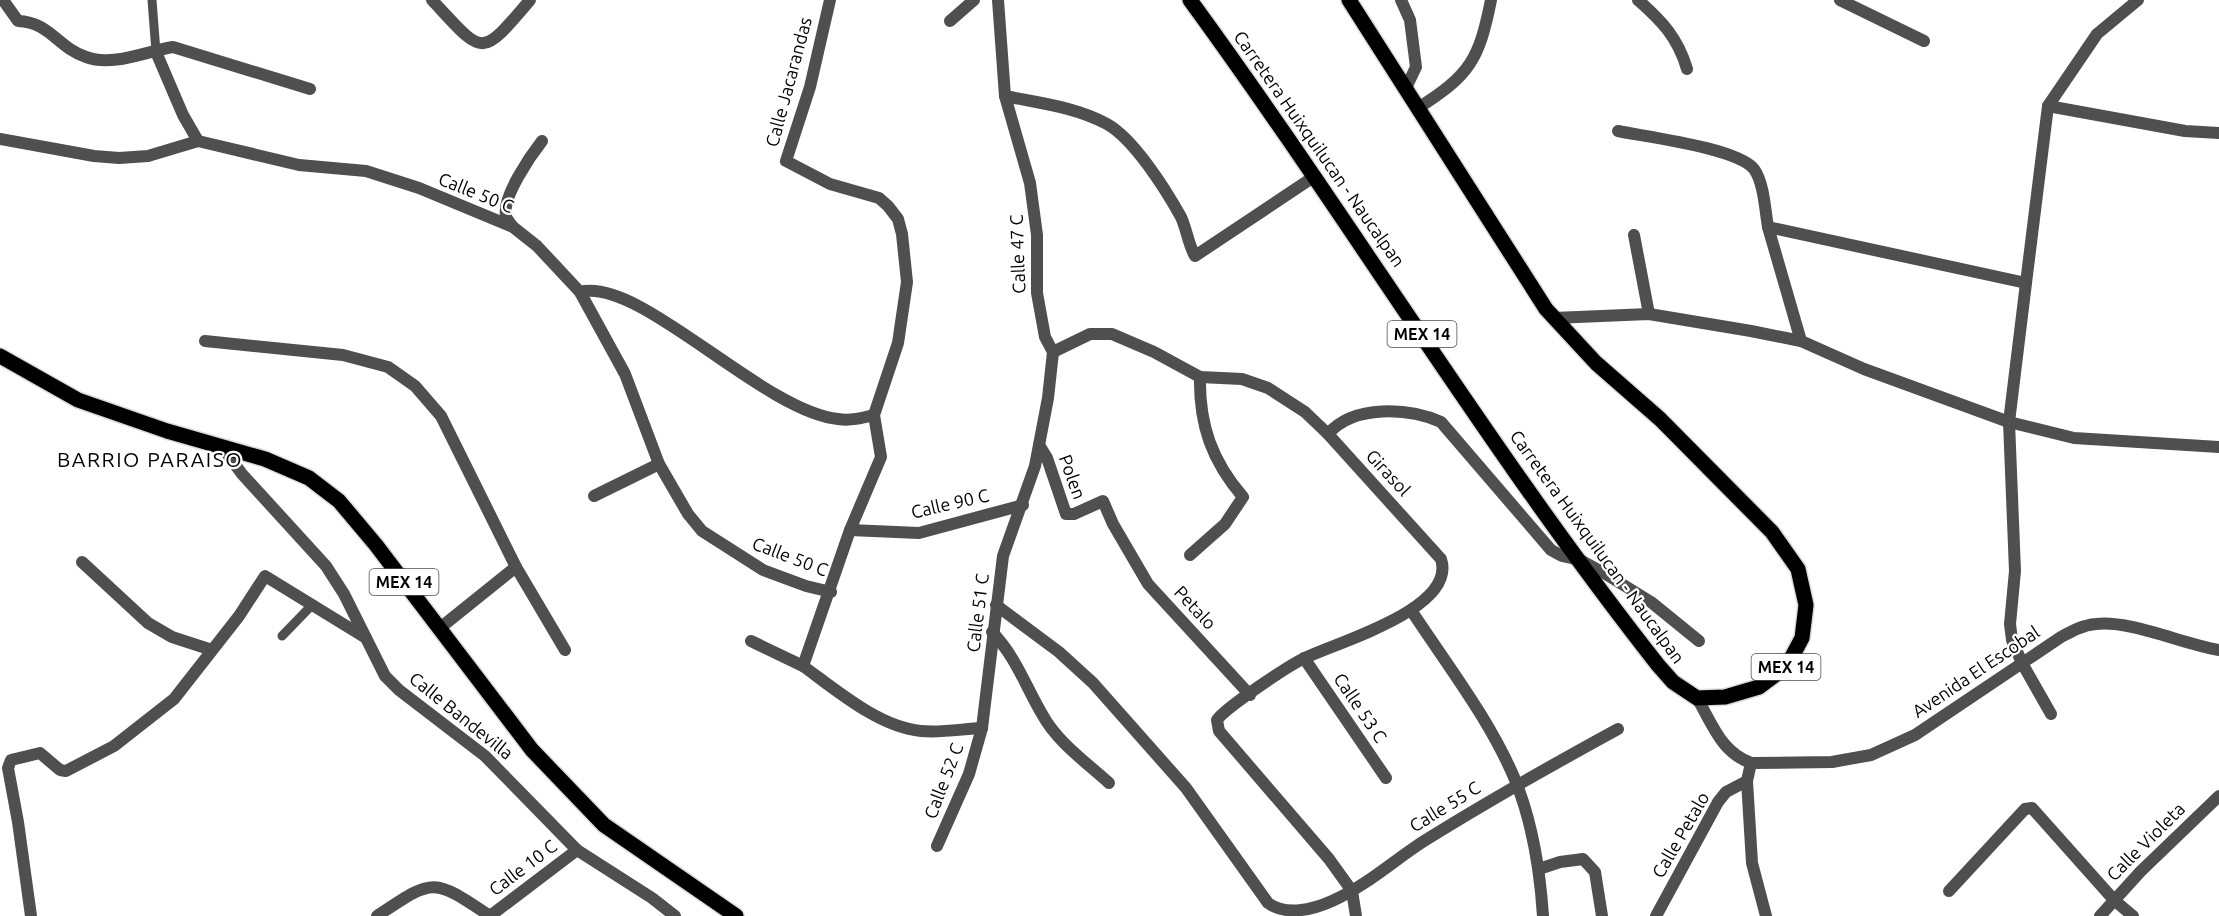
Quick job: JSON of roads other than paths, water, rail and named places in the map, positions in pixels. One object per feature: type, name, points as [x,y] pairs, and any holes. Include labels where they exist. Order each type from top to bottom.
[{"type":"main road","name":"Carretera Huixquilucan - Naucalpan","points":[[1190,0],[1315,176],[1500,448],[1580,560],[1658,665],[1673,682],[1697,698]]},
{"type":"main road","name":"MEX 14","points":[[1348,0],[1406,88],[1509,255],[1554,318],[1596,363],[1660,419],[1772,532],[1798,568],[1806,605],[1802,638],[1787,666],[1759,687],[1725,697],[1697,698]]},
{"type":"main road","name":"MEX 14","points":[[0,356],[78,400],[224,448],[265,459],[309,478],[339,501],[440,628],[532,750],[604,825],[736,916]]},
{"type":"street","points":[[3,0],[18,21],[35,22],[74,52],[88,58],[102,60],[177,48],[310,89]]},
{"type":"street","points":[[432,0],[462,33],[479,44],[497,39],[530,0]]},
{"type":"street","name":"Calle Jacarandas","points":[[830,0],[810,87],[786,161],[830,184],[879,198],[898,219],[908,282],[898,343],[874,415]]},
{"type":"street","points":[[950,21],[974,0]]},
{"type":"street","name":"Calle 47 C","points":[[998,0],[1005,96],[1030,183],[1037,236],[1037,293],[1043,330],[1053,352]]},
{"type":"street","points":[[1401,0],[1410,20],[1416,67],[1406,88]]},
{"type":"street","points":[[1418,108],[1452,86],[1470,67],[1483,40],[1491,0]]},
{"type":"street","points":[[1638,0],[1665,23],[1681,48],[1687,69]]},
{"type":"street","points":[[1840,0],[1924,41]]},
{"type":"street","points":[[2051,714],[2022,663],[2012,640],[2010,624],[2015,571],[2009,422],[2026,282],[2048,106],[2097,34],[2138,0]]},
{"type":"street","points":[[0,139],[94,156],[119,158],[148,156],[198,141],[183,115],[156,52]]},
{"type":"street","points":[[1005,96],[1072,110],[1109,125],[1126,139],[1174,205],[1195,256],[1315,176]]},
{"type":"street","points":[[2048,106],[2185,131],[2219,133]]},
{"type":"street","points":[[1618,131],[1728,154],[1747,162],[1758,176],[1768,226],[1801,341]]},
{"type":"street","name":"Calle 50 C","points":[[198,141],[299,165],[366,171],[419,188],[513,227],[537,246],[580,292],[625,374],[658,464],[688,514],[702,531],[763,570],[806,586],[831,592]]},
{"type":"street","points":[[513,227],[506,214],[516,180],[542,141]]},
{"type":"street","points":[[1768,226],[2026,282]]},
{"type":"street","points":[[1634,235],[1648,314]]},
{"type":"street","points":[[580,292],[591,289],[603,291],[636,303],[764,390],[818,413],[840,420],[874,415],[881,457],[850,530],[831,592],[803,666]]},
{"type":"street","points":[[1554,318],[1648,314],[1801,341],[1874,373],[2009,422],[2074,438],[2219,447]]},
{"type":"street","points":[[1023,505],[1039,445],[1053,352],[1090,334],[1112,334],[1154,352],[1200,377],[1254,381],[1305,412],[1328,434],[1336,425],[1361,415],[1421,413],[1441,422],[1551,550],[1580,560],[1651,602],[1699,641]]},
{"type":"street","points":[[205,341],[343,355],[388,367],[415,386],[441,416],[516,567],[566,650]]},
{"type":"street","points":[[1190,555],[1214,535],[1243,498],[1229,481],[1208,443],[1199,402],[1200,377]]},
{"type":"street","name":"Girasol","points":[[1328,434],[1441,559],[1444,569],[1443,579],[1436,589],[1411,610],[1304,658],[1220,716],[1217,723],[1219,731],[1302,826],[1352,891]]},
{"type":"street","name":"Polen","points":[[1039,445],[1047,458],[1066,514],[1074,514],[1103,501],[1121,538]]},
{"type":"street","name":"Calle Bandevilla","points":[[224,448],[242,474],[327,566],[386,676],[399,690],[485,756],[578,850],[652,898],[675,916]]},
{"type":"street","points":[[594,496],[658,464]]},
{"type":"street","name":"Calle 90 C","points":[[850,530],[919,533],[1023,505]]},
{"type":"street","name":"Calle 51 C","points":[[982,728],[992,632],[1006,545],[1023,505]]},
{"type":"street","name":"Petalo","points":[[1121,538],[1148,584],[1250,695]]},
{"type":"street","points":[[82,562],[148,623],[172,637],[212,650]]},
{"type":"street","points":[[440,628],[516,567]]},
{"type":"street","points":[[31,916],[9,763],[40,753],[63,771],[86,762],[114,746],[174,699],[265,576],[367,638]]},
{"type":"street","points":[[996,605],[1059,652],[1093,683],[1186,788],[1268,903],[1284,913]]},
{"type":"street","points":[[1411,610],[1491,732],[1516,784],[1539,869],[1543,916]]},
{"type":"street","name":"Avenida El Escobal","points":[[1751,763],[1832,762],[1872,755],[1915,735],[2061,637],[2083,626],[2098,623],[2219,650]]},
{"type":"street","points":[[992,632],[1009,649],[1042,715],[1058,736],[1109,783]]},
{"type":"street","points":[[751,641],[803,666],[864,710],[907,728],[928,732],[982,728]]},
{"type":"street","name":"Calle 53 C","points":[[1304,658],[1386,778]]},
{"type":"street","points":[[1697,698],[1723,744],[1735,757],[1751,763],[1747,781],[1752,863],[1766,916]]},
{"type":"street","name":"Calle 52 C","points":[[937,846],[969,774],[982,728]]},
{"type":"street","name":"Calle 55 C","points":[[1284,913],[1331,902],[1352,891],[1516,784],[1618,729]]},
{"type":"street","name":"Calle Petalo","points":[[1656,916],[1718,802],[1726,792],[1747,781]]},
{"type":"street","name":"Calle Violeta","points":[[2100,916],[2219,796]]},
{"type":"street","points":[[1948,891],[2029,807],[2037,812],[2114,900],[2133,916]]},
{"type":"street","name":"Calle 10 C","points":[[377,916],[419,888],[428,887],[453,891],[490,916],[578,850]]},
{"type":"street","points":[[1539,869],[1560,862],[1583,859],[1595,872],[1602,916]]},
{"type":"street","points":[[1352,891],[1356,916]]},
{"type":"lane","points":[[152,0],[156,52]]},
{"type":"lane","points":[[282,636],[313,604]]},
{"type":"district","name":"BARRIO PARAISO","points":[[150,460]]}]
